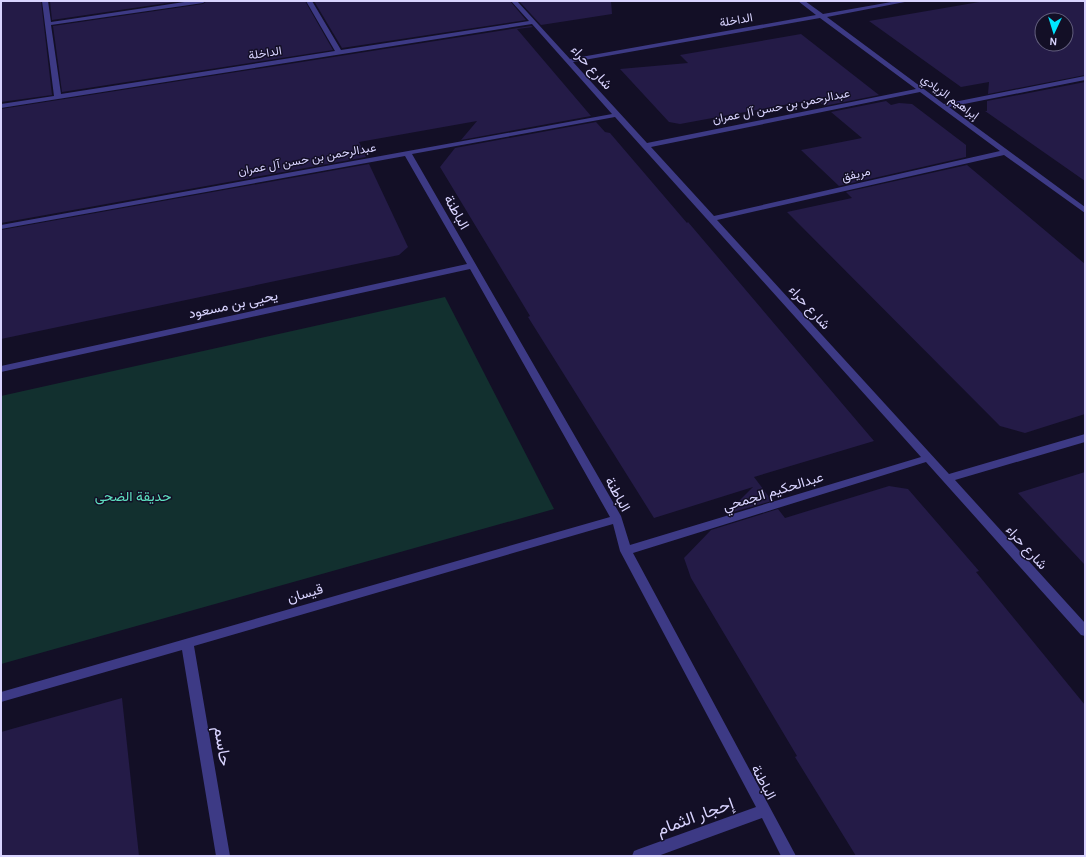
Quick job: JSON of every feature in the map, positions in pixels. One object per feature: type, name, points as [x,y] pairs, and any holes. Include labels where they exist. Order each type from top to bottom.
[{"type":"street","points":[[45,1],[58,96]]},
{"type":"street","points":[[48,24],[203,1]]},
{"type":"street","points":[[309,1],[339,53]]},
{"type":"street","name":"شارع حراء","points":[[514,1],[1085,631]]},
{"type":"street","name":"إبراهيم الزيادي","points":[[802,1],[1085,211]]},
{"type":"street","name":"الداخلة","points":[[568,61],[907,1]]},
{"type":"street","name":"الداخلة","points":[[1,106],[533,22]]},
{"type":"street","points":[[944,106],[1085,78]]},
{"type":"street","name":"عبدالرحمن بن حسن آل عمران","points":[[645,146],[922,90]]},
{"type":"street","name":"عبدالرحمن بن حسن آل عمران","points":[[1,227],[617,115]]},
{"type":"street","name":"الباطنة","points":[[407,152],[617,519],[626,551],[789,856]]},
{"type":"street","name":"مريفق","points":[[711,219],[1007,152]]},
{"type":"street","name":"يحيى بن مسعود","points":[[1,370],[471,266]]},
{"type":"street","points":[[947,479],[1085,438]]},
{"type":"street","name":"عبدالحكيم الجمحي","points":[[626,551],[928,458]]},
{"type":"street","name":"قيسان","points":[[1,697],[187,642],[617,519]]},
{"type":"street","name":"حاسم","points":[[187,642],[223,856]]},
{"type":"street","name":"إحجار الثمام","points":[[639,856],[764,811]]},
{"type":"green space","name":"حديقة الضحى","points":[[445,297],[554,509],[1,664],[1,396]]},
{"type":"building","points":[[1,1],[41,1],[52,95],[1,102]]},
{"type":"building","points":[[50,1],[181,1],[52,20]]},
{"type":"building","points":[[207,1],[305,1],[333,50],[62,92],[53,26],[203,4]]},
{"type":"building","points":[[314,1],[510,1],[526,20],[342,48]]},
{"type":"building","points":[[519,1],[611,1],[612,14],[541,25]]},
{"type":"building","points":[[985,1],[1085,1],[1085,75],[988,94],[989,82],[961,87],[869,21]]},
{"type":"building","points":[[531,26],[533,27],[517,29],[591,116],[461,140],[477,121],[359,142],[366,157],[1,223],[1,109]]},
{"type":"building","points":[[801,34],[879,95],[824,106],[816,99],[680,124],[669,122],[620,69],[688,63],[680,55]]},
{"type":"building","points":[[1085,82],[1085,181],[985,111],[987,111],[987,101]]},
{"type":"building","points":[[886,101],[891,105],[899,103],[912,104],[966,145],[966,157],[839,186],[801,150],[862,138],[831,112]]},
{"type":"building","points":[[596,122],[605,132],[610,133],[687,223],[688,222],[874,441],[754,477],[772,501],[726,514],[753,487],[654,518],[528,317],[530,316],[440,167],[455,148]]},
{"type":"building","points":[[369,164],[408,247],[399,255],[1,339],[1,230]]},
{"type":"building","points":[[967,165],[1085,264],[1085,414],[1025,433],[1000,426],[787,212],[852,198],[846,192]]},
{"type":"building","points":[[1085,472],[1085,565],[1018,493]]},
{"type":"building","points":[[889,486],[908,489],[979,571],[976,572],[1085,705],[1085,856],[856,856],[795,757],[797,756],[691,578],[684,558],[711,530],[778,509],[785,518]]},
{"type":"building","points":[[122,698],[139,856],[1,856],[1,732]]}]
